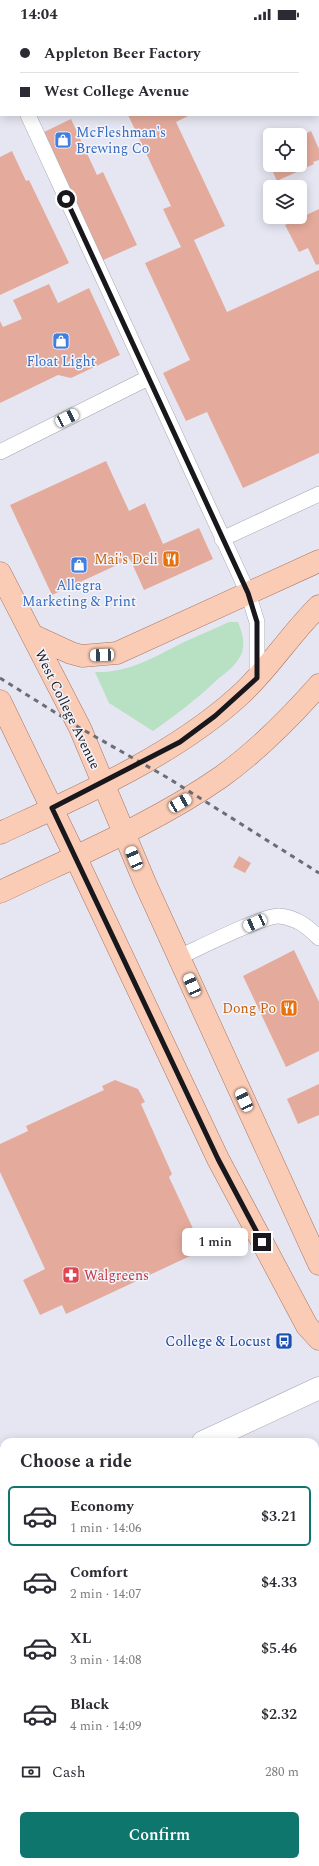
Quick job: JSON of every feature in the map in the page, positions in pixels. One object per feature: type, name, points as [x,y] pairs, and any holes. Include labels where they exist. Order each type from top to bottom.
[{"type":"main road","points":[[32,635],[71,653],[82,656],[117,652],[319,561]]},
{"type":"main road","name":"West College Avenue","points":[[0,573],[80,728],[145,883],[319,1264]]},
{"type":"main road","points":[[0,833],[103,783],[180,742],[215,716],[257,678],[319,606]]},
{"type":"main road","points":[[0,892],[180,803],[223,776],[266,739],[319,685]]},
{"type":"main road","points":[[0,701],[218,1159],[307,1326],[319,1339]]},
{"type":"street","points":[[212,1438],[319,1388]]},
{"type":"lane","points":[[28,116],[248,593],[257,622],[257,678]]},
{"type":"lane","points":[[0,452],[148,378]]},
{"type":"lane","points":[[222,539],[319,494]]},
{"type":"lane","points":[[179,957],[255,923],[278,916],[304,923],[319,938]]},
{"type":"green space","points":[[229,622],[238,622],[242,634],[243,647],[237,662],[195,700],[153,731],[109,703],[95,672],[119,670],[140,664]]},
{"type":"building","points":[[128,116],[188,116],[176,122],[225,226],[194,240],[227,312],[319,270],[319,453],[243,488],[207,412],[186,421],[163,373],[190,360],[145,263],[181,247],[163,209],[171,206]]},
{"type":"building","points":[[71,119],[97,175],[103,172],[137,245],[101,261],[42,133]]},
{"type":"building","points":[[311,131],[319,149],[319,160],[313,162],[314,164],[307,167],[307,133]]},
{"type":"building","points":[[12,151],[26,181],[29,180],[69,263],[0,295],[0,157]]},
{"type":"building","points":[[273,172],[297,172],[279,180],[277,180]]},
{"type":"building","points":[[319,209],[319,264],[316,265],[308,248],[299,252],[285,225],[307,224],[307,215]]},
{"type":"building","name":"Float Light","points":[[49,284],[58,303],[89,288],[120,355],[71,378],[58,375],[0,403],[0,321],[3,327],[22,319],[13,300]]},
{"type":"building","points":[[106,461],[129,511],[145,503],[163,544],[199,528],[213,559],[144,590],[130,559],[52,595],[10,505]]},
{"type":"building","points":[[239,856],[251,863],[245,873],[233,867]]},
{"type":"building","name":"Dong Po","points":[[294,950],[319,1002],[319,1051],[286,1067],[243,976]]},
{"type":"building","name":"Walgreens","points":[[115,1080],[138,1089],[145,1102],[141,1104],[172,1174],[169,1177],[203,1250],[66,1314],[62,1305],[40,1315],[23,1280],[45,1269],[0,1172],[0,1144],[28,1131],[26,1126],[104,1090],[102,1086]]},
{"type":"building","points":[[319,1084],[319,1115],[298,1124],[287,1099]]},
{"type":"railway","points":[[0,678],[80,728],[168,778],[319,873]]},
{"type":"place","name":"McFleshman's Brewing Co","points":[[63,140]]},
{"type":"place","name":"Float Light","points":[[61,341]]},
{"type":"place","name":"Mai's Deli","points":[[171,559]]},
{"type":"place","name":"Allegra Marketing & Print","points":[[79,565]]},
{"type":"place","name":"Dong Po","points":[[289,1008]]},
{"type":"place","name":"Walgreens","points":[[71,1275]]},
{"type":"place","name":"College & Locust","points":[[284,1341]]},
{"type":"route","points":[[66,199],[248,593],[257,622],[257,678],[215,716],[180,742],[52,808],[218,1159],[262,1242]]}]
